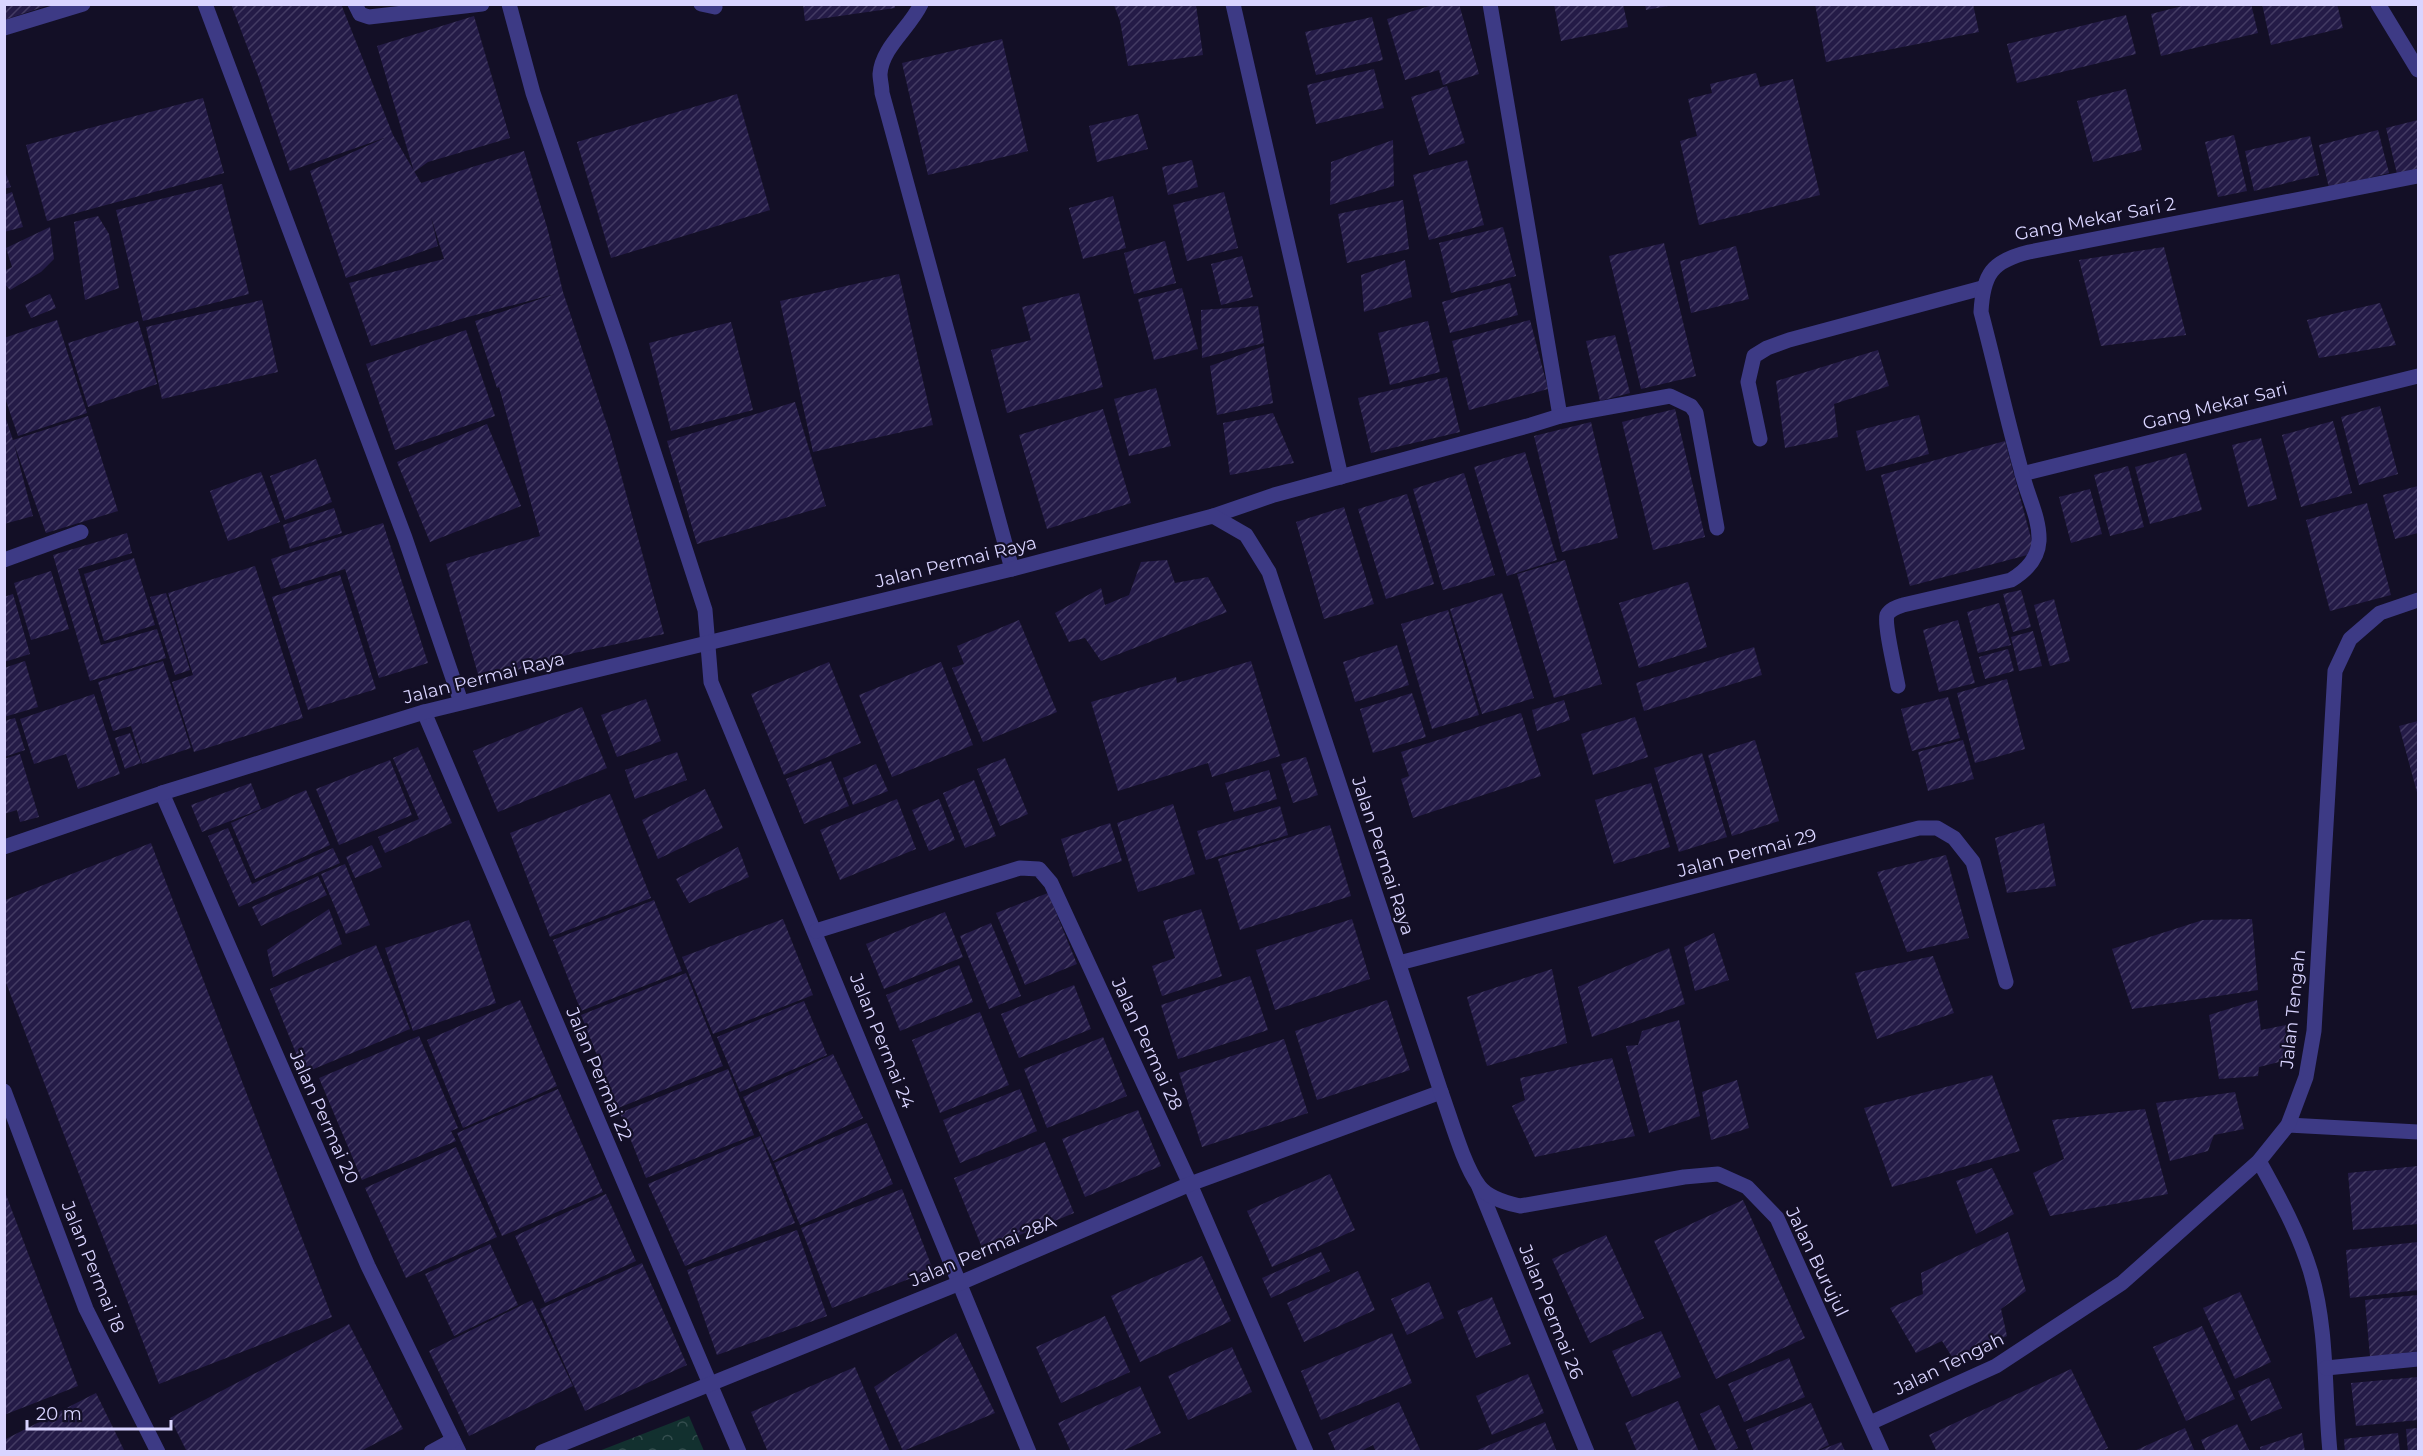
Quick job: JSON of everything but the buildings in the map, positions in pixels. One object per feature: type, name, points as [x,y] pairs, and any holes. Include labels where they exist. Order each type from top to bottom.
[{"type":"street","points":[[4,28],[83,4]]},
{"type":"street","points":[[205,4],[405,538],[461,702]]},
{"type":"street","points":[[355,4],[360,14],[369,17],[483,4]]},
{"type":"street","name":"Jalan Permai 24","points":[[509,4],[533,93],[621,348],[705,610],[711,682],[816,931],[1029,1452]]},
{"type":"street","points":[[921,4],[916,16],[889,49],[880,73],[882,93],[1012,569]]},
{"type":"street","points":[[1233,4],[1341,477]]},
{"type":"street","points":[[1490,4],[1560,416]]},
{"type":"street","points":[[2378,4],[2418,70]]},
{"type":"street","name":"Gang Mekar Sari 2","points":[[1982,288],[1992,270],[2009,257],[2418,176]]},
{"type":"street","points":[[1760,439],[1748,381],[1754,357],[1767,348],[1982,288],[1981,312],[2022,474],[2037,523],[2039,541],[2035,559],[2022,574],[2011,580],[1903,605],[1891,610],[1886,616],[1898,687]]},
{"type":"street","name":"Gang Mekar Sari","points":[[2022,474],[2418,376]]},
{"type":"street","points":[[1213,516],[1274,495],[1560,416],[1670,396],[1691,406],[1696,413],[1717,528]]},
{"type":"street","name":"Jalan Permai Raya","points":[[4,847],[162,793],[424,712],[1012,569],[1213,516],[1246,535],[1269,572],[1441,1092],[1479,1187]]},
{"type":"street","points":[[4,560],[81,532]]},
{"type":"street","name":"Jalan Tengah","points":[[1870,1423],[1996,1366],[2122,1283],[2259,1161],[2288,1125],[2306,1077],[2314,1031],[2335,671],[2350,639],[2380,613],[2418,600]]},
{"type":"street","name":"Jalan Permai 22","points":[[424,712],[739,1452]]},
{"type":"street","name":"Jalan Permai 20","points":[[162,793],[368,1266],[456,1446]]},
{"type":"street","name":"Jalan Permai 29","points":[[1399,963],[1919,828],[1937,828],[1954,838],[1973,862],[2006,982]]},
{"type":"street","name":"Jalan Permai 28","points":[[816,931],[1020,868],[1039,869],[1052,883],[1190,1184],[1306,1452]]},
{"type":"street","name":"Jalan Permai 18","points":[[4,1091],[86,1309],[158,1452]]},
{"type":"street","name":"Jalan Permai 28A","points":[[542,1452],[960,1283],[1190,1184],[1441,1092]]},
{"type":"street","points":[[2288,1125],[2418,1132]]},
{"type":"street","points":[[2259,1161],[2293,1224],[2312,1274],[2326,1368],[2330,1452]]},
{"type":"street","name":"Jalan Burujul","points":[[1479,1187],[1502,1202],[1520,1206],[1684,1177],[1718,1174],[1747,1187],[1777,1218],[1882,1452]]},
{"type":"street","name":"Jalan Permai 26","points":[[1479,1187],[1587,1452]]},
{"type":"street","points":[[2326,1368],[2418,1359]]},
{"type":"street","points":[[431,1452],[456,1446]]},
{"type":"green space","points":[[689,1416],[704,1451],[599,1451]]}]
